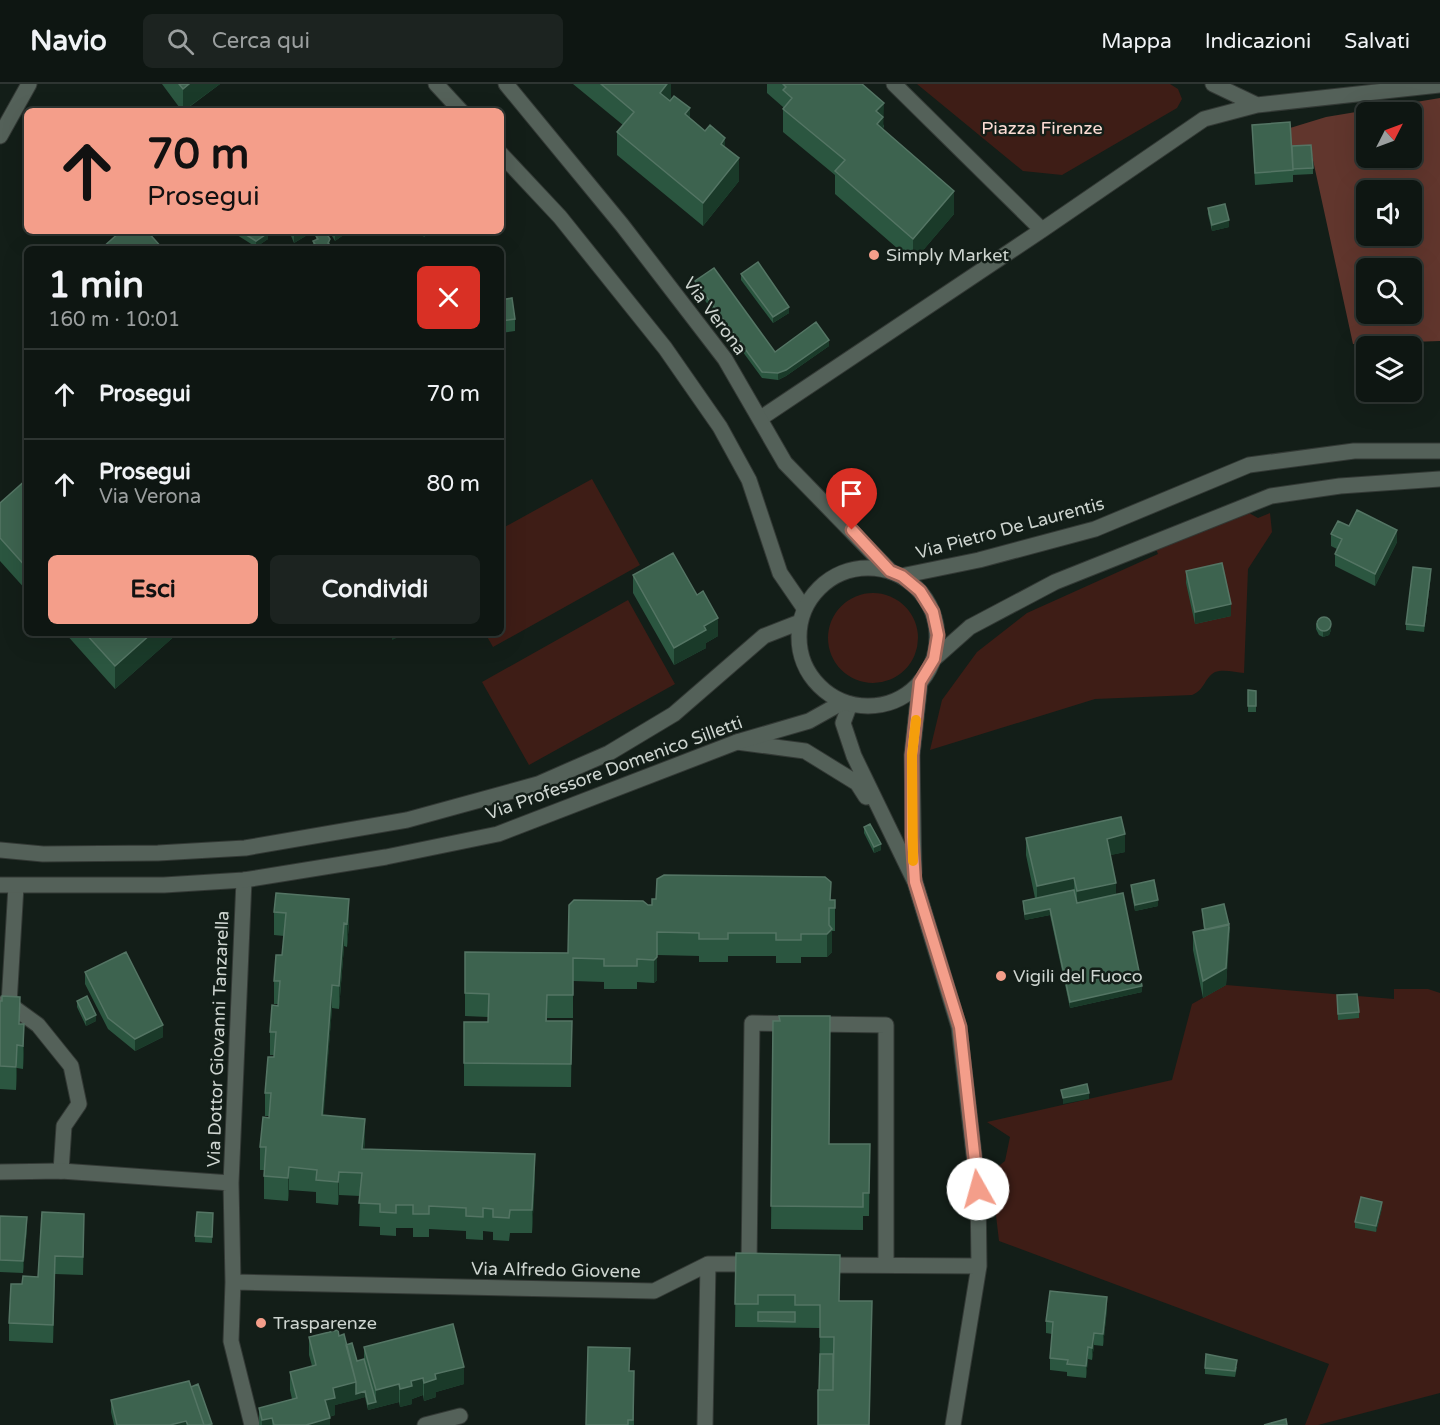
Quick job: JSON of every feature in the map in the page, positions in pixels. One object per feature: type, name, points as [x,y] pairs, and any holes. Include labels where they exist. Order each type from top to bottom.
[{"type":"street","points":[[0,136],[28,84]]},
{"type":"street","points":[[436,84],[458,108]]},
{"type":"street","name":"Via Verona","points":[[506,84],[622,225],[725,359],[785,462],[896,573]]},
{"type":"street","points":[[894,84],[1042,230]]},
{"type":"street","points":[[1213,84],[1257,105]]},
{"type":"street","points":[[761,418],[1204,119],[1257,105],[1440,85]]},
{"type":"street","points":[[504,156],[560,217],[658,339],[720,427],[749,480],[780,573],[802,615]]},
{"type":"street","name":"Via Pietro De Laurentis","points":[[896,573],[979,560],[1095,529],[1249,465],[1354,451],[1440,451]]},
{"type":"street","points":[[934,659],[938,635],[933,612],[920,591],[896,573],[870,567],[850,569],[831,577],[815,591],[802,615],[798,642],[803,661],[812,678],[826,692],[847,703],[870,706],[889,703],[906,695],[920,682],[934,659],[970,627],[1054,582],[1271,496],[1340,486],[1440,479]]},
{"type":"street","name":"Via Professore Domenico Silletti","points":[[0,850],[43,854],[146,853],[245,848],[407,820],[538,784],[609,753],[674,714],[764,636],[802,615]]},
{"type":"street","points":[[915,882],[912,837],[912,755],[920,682]]},
{"type":"street","points":[[847,703],[843,723],[854,756],[915,882],[960,1027],[978,1189],[979,1266],[953,1425]]},
{"type":"street","name":"Via Professore Domenico Silletti","points":[[0,885],[165,885],[244,880],[386,857],[498,834],[737,742],[809,721],[847,703]]},
{"type":"street","points":[[737,742],[805,751],[857,783],[894,839]]},
{"type":"street","name":"Via Dottor Giovanni Tanzarella","points":[[0,1172],[61,1171],[231,1183],[244,880]]},
{"type":"street","points":[[16,886],[5,1004],[38,1024],[71,1066],[80,1104],[64,1126],[61,1171]]},
{"type":"street","points":[[749,1264],[752,1023],[886,1025],[886,1265]]},
{"type":"street","points":[[231,1183],[233,1282],[231,1341],[252,1425]]},
{"type":"street","points":[[705,1425],[708,1263]]},
{"type":"street","name":"Via Alfredo Giovene","points":[[233,1282],[654,1291],[708,1263],[772,1264]]},
{"type":"street","points":[[806,1264],[979,1266]]},
{"type":"street","points":[[425,1425],[460,1416]]},
{"type":"green space","name":"Piazza Firenze","points":[[917,84],[1170,84],[1178,89],[1182,99],[1177,108],[1062,175],[1023,171]]},
{"type":"green space","points":[[592,479],[640,565],[493,647],[487,636],[504,636],[504,527]]},
{"type":"green space","points":[[1249,513],[1258,518],[1270,513],[1272,532],[1248,569],[1244,673],[1215,672],[1200,690],[1192,695],[1095,699],[930,750],[942,700],[977,652],[1027,613],[1158,554],[1156,549]]},
{"type":"green space","points":[[873,593],[890,597],[905,606],[914,621],[918,638],[914,655],[905,670],[890,679],[873,683],[856,679],[841,670],[832,655],[828,638],[832,621],[841,606],[856,597]]},
{"type":"green space","points":[[628,600],[675,684],[529,765],[482,682]]},
{"type":"green space","points":[[1226,985],[1394,999],[1394,989],[1428,989],[1440,993],[1440,1393],[1318,1425],[1305,1425],[1329,1364],[999,1241],[991,1172],[1005,1161],[1010,1137],[987,1122],[1172,1080],[1192,1004]]},
{"type":"shaded area","points":[[1440,98],[1440,341],[1422,342],[1422,336],[1356,336],[1356,344],[1353,344],[1311,151],[1292,152],[1290,128],[1326,117],[1356,112],[1356,168],[1422,168],[1422,102],[1416,102]]},
{"type":"building","points":[[179,84],[189,84],[183,89]]},
{"type":"building","points":[[601,84],[667,84],[660,93],[670,101],[674,96],[690,108],[685,114],[705,131],[710,125],[725,138],[721,144],[739,158],[703,203],[617,132],[634,112]]},
{"type":"building","points":[[783,84],[862,84],[884,103],[876,111],[883,117],[877,124],[954,191],[913,239],[835,171],[845,160],[783,109],[792,98],[783,90],[786,87]]},
{"type":"building","points":[[1290,122],[1293,170],[1255,173],[1252,125]]},
{"type":"building","points":[[1311,145],[1313,168],[1293,169],[1292,146]]},
{"type":"building","points":[[1225,204],[1229,220],[1212,225],[1208,208]]},
{"type":"building","points":[[118,234],[150,234],[160,246],[104,246]]},
{"type":"building","points":[[245,234],[266,234],[256,241]]},
{"type":"building","points":[[327,234],[330,245],[316,246],[313,241],[318,239],[316,236]]},
{"type":"building","points":[[758,262],[789,307],[773,317],[741,274]]},
{"type":"building","points":[[714,268],[775,352],[816,322],[829,340],[786,370],[778,373],[762,372],[695,281]]},
{"type":"building","points":[[512,298],[515,319],[504,321],[504,299]]},
{"type":"building","points":[[24,482],[24,565],[0,538],[0,503]]},
{"type":"building","points":[[1357,510],[1397,530],[1375,574],[1335,554],[1342,539],[1331,534],[1338,521],[1349,526]]},
{"type":"building","points":[[673,553],[697,595],[703,591],[718,618],[704,626],[706,630],[674,648],[633,575]]},
{"type":"building","points":[[1222,563],[1231,604],[1195,612],[1186,571]]},
{"type":"building","points":[[1413,567],[1431,569],[1424,626],[1406,624]]},
{"type":"building","points":[[1321,617],[1327,617],[1331,624],[1327,631],[1321,631],[1317,627],[1317,621]]},
{"type":"building","points":[[88,636],[149,636],[115,666]]},
{"type":"building","points":[[1248,690],[1256,691],[1256,706],[1248,706]]},
{"type":"building","points":[[1121,817],[1125,834],[1107,839],[1116,883],[1077,891],[1074,878],[1037,886],[1026,838]]},
{"type":"building","points":[[870,824],[881,844],[874,847],[864,827]]},
{"type":"building","points":[[664,875],[825,877],[831,882],[830,900],[835,900],[835,908],[829,908],[829,925],[832,929],[827,934],[801,934],[801,940],[776,940],[776,933],[728,933],[728,939],[699,939],[699,933],[657,932],[657,957],[654,960],[637,959],[637,966],[604,966],[604,959],[573,958],[573,995],[547,995],[546,1021],[572,1021],[571,1064],[464,1063],[464,1022],[488,1022],[489,994],[465,993],[465,952],[568,953],[569,905],[574,900],[643,901],[652,905],[652,899],[656,899],[657,879]]},
{"type":"building","points":[[1154,880],[1158,900],[1135,905],[1131,885]]},
{"type":"building","points":[[1074,890],[1077,903],[1123,893],[1142,986],[1070,1002],[1050,909],[1025,914],[1023,901]]},
{"type":"building","points":[[276,893],[349,899],[347,924],[344,923],[339,986],[332,985],[322,1115],[365,1119],[362,1149],[535,1154],[532,1210],[510,1210],[509,1218],[493,1217],[493,1209],[483,1208],[483,1217],[466,1216],[466,1208],[429,1206],[429,1214],[413,1214],[413,1205],[396,1205],[396,1213],[380,1212],[380,1204],[359,1203],[362,1173],[339,1172],[338,1182],[316,1180],[317,1170],[289,1167],[288,1178],[264,1176],[266,1147],[260,1147],[263,1117],[269,1118],[271,1093],[265,1093],[268,1057],[274,1057],[276,1032],[270,1032],[272,1005],[278,1006],[280,981],[274,981],[276,955],[282,955],[286,913],[274,912]]},
{"type":"building","points":[[1224,904],[1229,925],[1205,930],[1202,909]]},
{"type":"building","points":[[1229,924],[1226,968],[1203,981],[1193,932]]},
{"type":"building","points":[[126,952],[163,1025],[135,1039],[108,1018],[85,972]]},
{"type":"building","points":[[1357,994],[1359,1012],[1338,1014],[1337,995]]},
{"type":"building","points":[[2,996],[20,997],[19,1024],[24,1024],[23,1046],[17,1045],[16,1067],[0,1066],[0,1001],[2,1001]]},
{"type":"building","points":[[87,996],[96,1015],[86,1020],[77,1001]]},
{"type":"building","points":[[779,1016],[830,1016],[829,1144],[870,1144],[869,1193],[863,1193],[863,1207],[771,1206],[773,1021],[780,1021]]},
{"type":"building","points":[[1087,1084],[1089,1093],[1063,1098],[1061,1090]]},
{"type":"building","points":[[1361,1197],[1382,1202],[1376,1226],[1355,1222]]},
{"type":"building","points":[[42,1212],[84,1214],[83,1257],[55,1256],[53,1325],[9,1323],[11,1284],[22,1284],[23,1276],[38,1277]]},
{"type":"building","points":[[197,1212],[213,1213],[212,1237],[195,1236]]},
{"type":"building","points":[[0,1216],[27,1217],[23,1261],[0,1260]]},
{"type":"building","points":[[736,1253],[840,1255],[839,1301],[872,1301],[869,1425],[818,1425],[818,1390],[833,1390],[834,1337],[820,1337],[820,1305],[795,1305],[795,1295],[758,1295],[758,1304],[735,1304]]},
{"type":"building","points":[[1050,1291],[1107,1297],[1103,1334],[1094,1333],[1092,1348],[1088,1347],[1086,1366],[1067,1364],[1068,1360],[1050,1358],[1053,1322],[1046,1321]]},
{"type":"building","points":[[758,1312],[795,1312],[795,1322],[758,1321]]},
{"type":"building","points":[[453,1324],[464,1367],[435,1374],[436,1379],[424,1383],[423,1378],[411,1381],[412,1386],[400,1389],[399,1384],[376,1390],[364,1347]]},
{"type":"building","points":[[338,1330],[339,1336],[344,1334],[356,1382],[333,1388],[335,1398],[325,1400],[330,1418],[306,1425],[274,1425],[272,1418],[262,1420],[259,1408],[297,1398],[290,1372],[316,1365],[309,1337]]},
{"type":"building","points":[[352,1343],[357,1361],[364,1359],[376,1402],[368,1404],[365,1391],[356,1394],[356,1382],[346,1345]]},
{"type":"building","points":[[588,1347],[630,1348],[629,1371],[634,1371],[633,1420],[628,1420],[628,1425],[586,1425]]},
{"type":"building","points":[[820,1354],[833,1354],[833,1390],[819,1390]]},
{"type":"building","points":[[1206,1354],[1237,1360],[1235,1371],[1205,1368]]},
{"type":"building","points":[[189,1381],[204,1425],[188,1425],[186,1421],[170,1425],[117,1425],[111,1400]]},
{"type":"building","points":[[198,1384],[212,1424],[204,1425],[191,1387]]},
{"type":"building","points":[[1286,1419],[1287,1425],[1264,1425]]},
{"type":"slow traffic","points":[[913,861],[912,755],[916,720]]},
{"type":"place","name":"Simply Market","points":[[874,255]]},
{"type":"place","name":"Vigili del Fuoco","points":[[1001,976]]},
{"type":"place","name":"Trasparenze","points":[[261,1323]]},
{"type":"route","points":[[852,530],[890,571],[902,576],[920,591],[933,612],[938,635],[934,659],[920,682],[912,755],[912,837],[915,882],[960,1027],[978,1189]]}]
